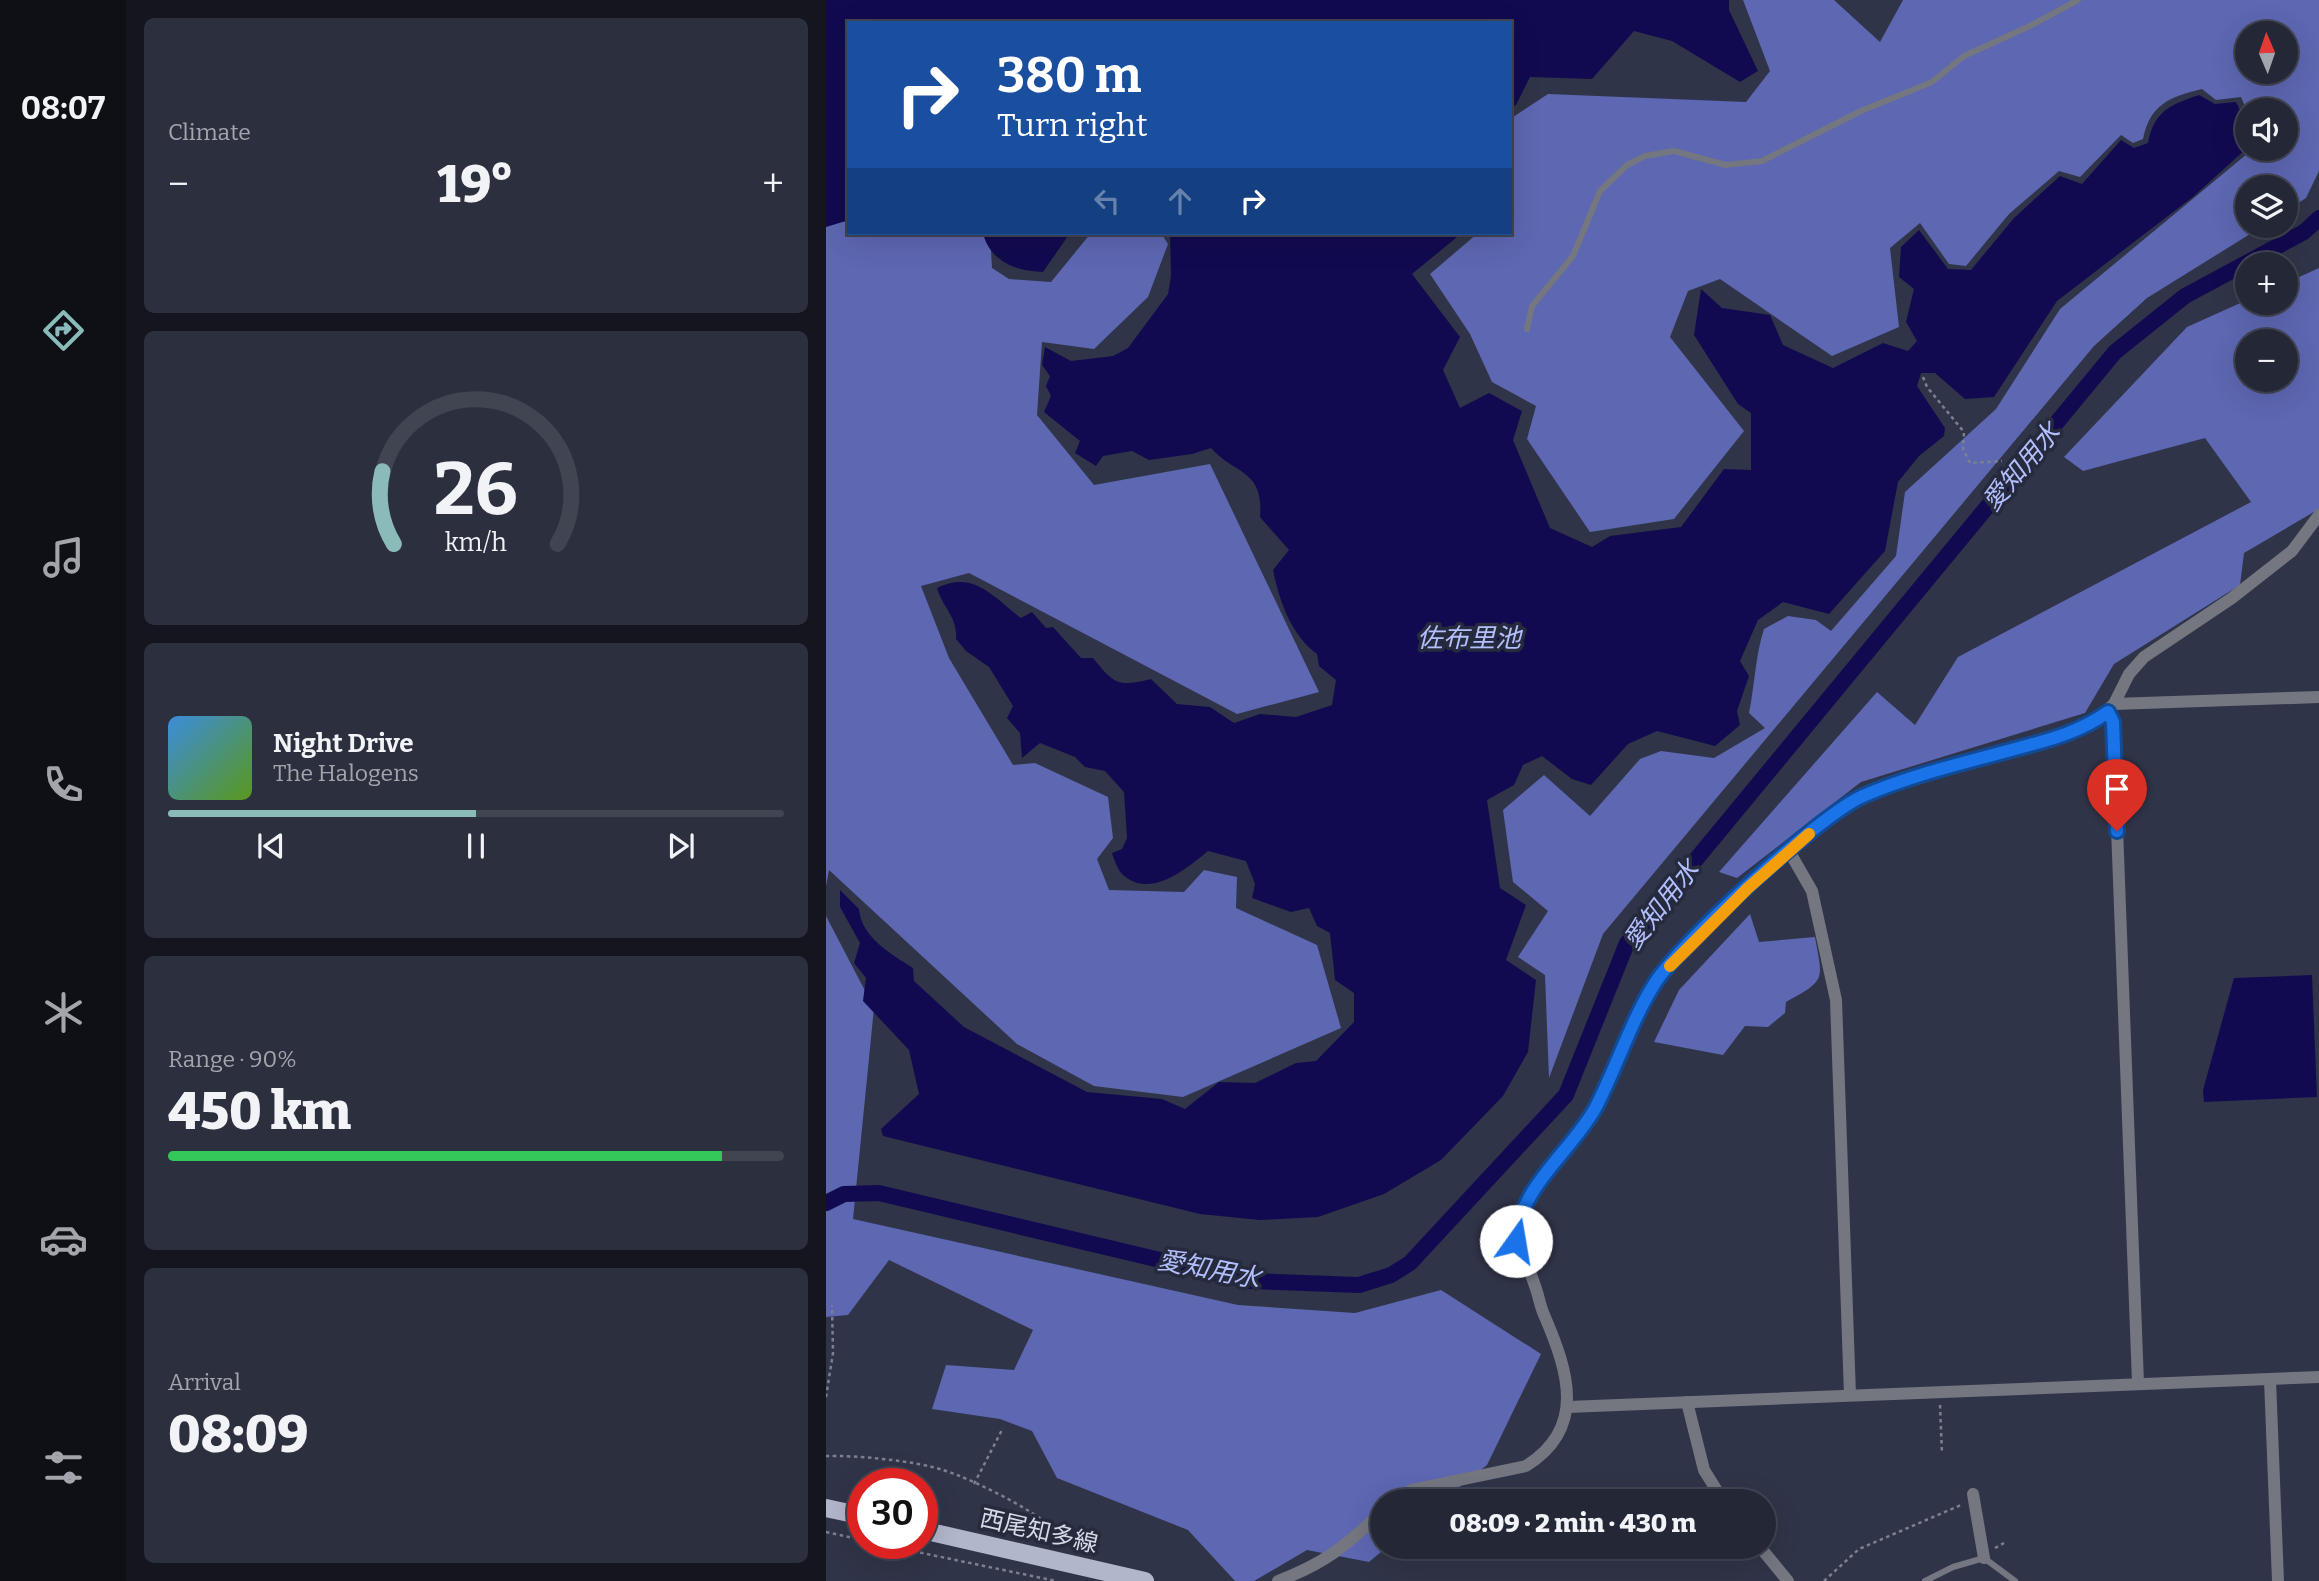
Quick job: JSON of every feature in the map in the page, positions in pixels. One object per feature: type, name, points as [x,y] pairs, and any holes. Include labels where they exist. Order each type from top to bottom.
[{"type":"main road","points":[[826,1508],[847,1513]]},
{"type":"main road","name":"西尾知多線","points":[[938,1534],[1145,1581]]},
{"type":"street","points":[[1416,1489],[1526,1466],[1539,1458],[1558,1435],[1565,1420],[1567,1406],[1564,1362],[1516,1241],[1517,1221],[1529,1199],[1582,1131],[1657,980],[1692,942],[1789,851],[1862,796],[2000,753],[2059,739],[2078,731],[2111,708],[2129,674],[2144,657],[2232,598],[2292,551],[2319,515]]},
{"type":"street","points":[[2111,708],[2319,696]]},
{"type":"street","points":[[2111,708],[2138,1383]]},
{"type":"street","points":[[1789,851],[1812,891],[1836,1000],[1850,1395]]},
{"type":"street","points":[[1567,1406],[2319,1377]]},
{"type":"street","points":[[2270,1380],[2278,1581]]},
{"type":"street","points":[[1687,1402],[1704,1470],[1716,1489]]},
{"type":"street","points":[[1973,1497],[1980,1549],[1984,1558]]},
{"type":"street","points":[[1278,1581],[1312,1568],[1335,1555],[1370,1523]]},
{"type":"street","points":[[1770,1559],[1788,1581]]},
{"type":"lane","points":[[1527,329],[1532,306],[1573,256],[1600,191],[1627,165],[1661,151],[1687,153],[1711,164],[1762,161],[1861,111],[1932,82],[1965,56],[2078,0]]},
{"type":"lane","points":[[1925,1581],[1953,1566],[1984,1558],[2015,1581]]},
{"type":"path","points":[[1923,377],[1927,387],[1964,432],[1963,449],[1970,463],[2001,461]]},
{"type":"path","points":[[826,1396],[833,1353],[832,1305]]},
{"type":"path","points":[[1940,1391],[1941,1454]]},
{"type":"path","points":[[974,1484],[1003,1428]]},
{"type":"path","points":[[826,1456],[942,1469],[1048,1524],[1072,1544],[1080,1555],[1080,1566]]},
{"type":"path","points":[[1824,1581],[1859,1549],[1973,1497]]},
{"type":"path","points":[[826,1532],[847,1537]]},
{"type":"path","points":[[938,1556],[1056,1581]]},
{"type":"shaded area","points":[[1743,0],[1834,0],[1880,42],[1903,0],[2319,0],[2319,171],[2306,198],[2298,203],[2298,175],[2235,175],[2235,238],[2244,238],[2147,298],[2094,346],[1603,934],[1549,1078],[1545,975],[1518,957],[1548,911],[1513,882],[1503,810],[1544,775],[1590,816],[1640,759],[1661,751],[1714,758],[1765,728],[1749,713],[1764,629],[1788,616],[1816,620],[1831,631],[1896,556],[1905,492],[1996,409],[2060,309],[2239,161],[2298,161],[2298,98],[2241,97],[2216,100],[2202,89],[2171,99],[2156,110],[2146,127],[2143,139],[2133,143],[2121,135],[2080,177],[2059,171],[2009,214],[1966,266],[1949,264],[1920,223],[1890,248],[1899,327],[1832,356],[1720,279],[1688,291],[1670,337],[1744,431],[1674,519],[1590,532],[1527,439],[1536,406],[1492,382],[1470,334],[1430,274],[1476,235],[1512,235],[1512,118],[1548,94],[1746,102],[1770,71]]},
{"type":"shaded area","points":[[847,221],[847,235],[990,235],[992,268],[1009,279],[1051,282],[1089,235],[1162,235],[1168,244],[1148,297],[1094,349],[1042,342],[1037,415],[1094,485],[1210,464],[1319,692],[1237,714],[969,573],[921,586],[949,658],[1013,765],[1035,763],[1108,797],[1113,838],[1097,859],[1109,890],[1184,892],[1204,870],[1237,877],[1236,908],[1317,945],[1341,1028],[1183,1097],[1094,1086],[1017,1044],[829,870],[826,886],[826,223]]},
{"type":"shaded area","points":[[2319,268],[2319,509],[2244,553],[2240,585],[2114,664],[2085,713],[1861,782],[1737,878],[1719,872],[1877,692],[1915,725],[1958,657],[2251,502],[2205,438],[2083,471],[2064,457],[2187,327],[2235,305],[2235,315],[2298,315],[2298,278]]},
{"type":"shaded area","points":[[1750,914],[1759,942],[1815,937],[1820,971],[1815,983],[1786,1002],[1785,1013],[1768,1027],[1745,1026],[1723,1055],[1654,1042],[1679,990]]},
{"type":"shaded area","points":[[826,916],[874,1008],[853,1219],[1238,1305],[1355,1313],[1441,1290],[1541,1354],[1487,1465],[1457,1489],[1370,1489],[1370,1559],[1373,1559],[1369,1562],[1307,1550],[1254,1581],[1235,1581],[1188,1530],[1057,1478],[1032,1431],[1000,1419],[932,1409],[946,1365],[1014,1370],[1033,1330],[889,1260],[848,1315],[826,1317]]},
{"type":"water","points":[[826,0],[1729,0],[1729,10],[1758,71],[1740,82],[1672,41],[1634,31],[1592,79],[1530,77],[1516,105],[1512,107],[1512,21],[847,21],[847,221],[826,227]]},
{"type":"water","name":"佐布里池","points":[[2199,95],[2215,104],[2235,102],[2235,159],[2194,196],[2057,301],[1994,397],[1965,399],[1935,373],[1921,373],[1917,386],[1945,428],[1944,436],[1919,456],[1898,482],[1885,551],[1829,614],[1783,602],[1758,620],[1740,661],[1749,676],[1737,711],[1740,725],[1715,746],[1657,731],[1628,744],[1591,785],[1572,779],[1542,756],[1523,765],[1514,785],[1487,800],[1500,888],[1526,905],[1506,960],[1536,980],[1528,1052],[1503,1096],[1441,1160],[1384,1194],[1318,1217],[1260,1220],[1200,1214],[883,1136],[881,1129],[919,1094],[909,1050],[863,1001],[866,978],[854,963],[860,943],[840,907],[840,890],[859,909],[865,928],[871,936],[887,951],[913,968],[914,981],[964,1027],[1087,1092],[1162,1099],[1185,1109],[1219,1082],[1255,1083],[1296,1063],[1316,1061],[1354,1022],[1354,993],[1335,980],[1330,933],[1317,926],[1309,908],[1291,912],[1252,898],[1255,884],[1246,861],[1208,851],[1178,873],[1155,883],[1132,881],[1121,873],[1112,853],[1122,849],[1127,838],[1124,792],[1105,771],[1085,767],[1075,757],[1040,743],[1022,758],[1020,733],[1007,718],[1013,706],[989,667],[966,651],[956,639],[955,625],[937,588],[962,582],[982,588],[1021,618],[1032,612],[1046,628],[1053,627],[1081,658],[1093,658],[1112,679],[1131,683],[1151,679],[1177,704],[1210,707],[1234,723],[1260,714],[1296,717],[1332,705],[1336,680],[1319,666],[1317,654],[1293,627],[1283,605],[1273,570],[1289,550],[1260,517],[1260,501],[1253,481],[1211,448],[1192,454],[1149,460],[1132,451],[1103,456],[1096,466],[1075,453],[1080,441],[1044,412],[1051,396],[1046,386],[1050,376],[1042,365],[1045,347],[1071,361],[1113,356],[1128,348],[1168,294],[1171,276],[1170,235],[1460,235],[1412,274],[1460,337],[1443,370],[1460,408],[1489,393],[1522,411],[1513,440],[1550,528],[1592,547],[1610,536],[1681,527],[1724,469],[1751,470],[1751,413],[1738,404],[1694,335],[1701,289],[1722,308],[1770,315],[1783,345],[1833,368],[1883,343],[1908,351],[1917,341],[1906,322],[1914,289],[1899,277],[1901,247],[1919,230],[1948,269],[1971,270],[2014,218],[2060,176],[2082,184],[2121,140],[2134,148],[2148,143],[2154,123],[2172,106]]},
{"type":"water","points":[[984,235],[1069,235],[1043,272],[1023,270],[1005,263],[986,242]]},
{"type":"water","points":[[2312,975],[2317,1097],[2204,1102],[2203,1090],[2234,978]]},
{"type":"waterway","name":"愛知用水","points":[[826,1203],[844,1194],[879,1193],[1248,1281],[1359,1285],[1391,1275],[1410,1263],[1566,1095],[1627,943],[2115,352],[2185,296],[2304,232],[2319,218]]},
{"type":"slow traffic","points":[[1670,966],[1748,888],[1809,834]]},
{"type":"route","points":[[1516,1241],[1517,1221],[1529,1199],[1582,1131],[1657,980],[1692,942],[1789,851],[1824,822],[1862,796],[2000,753],[2059,739],[2078,731],[2108,712],[2113,722],[2117,831]]}]
